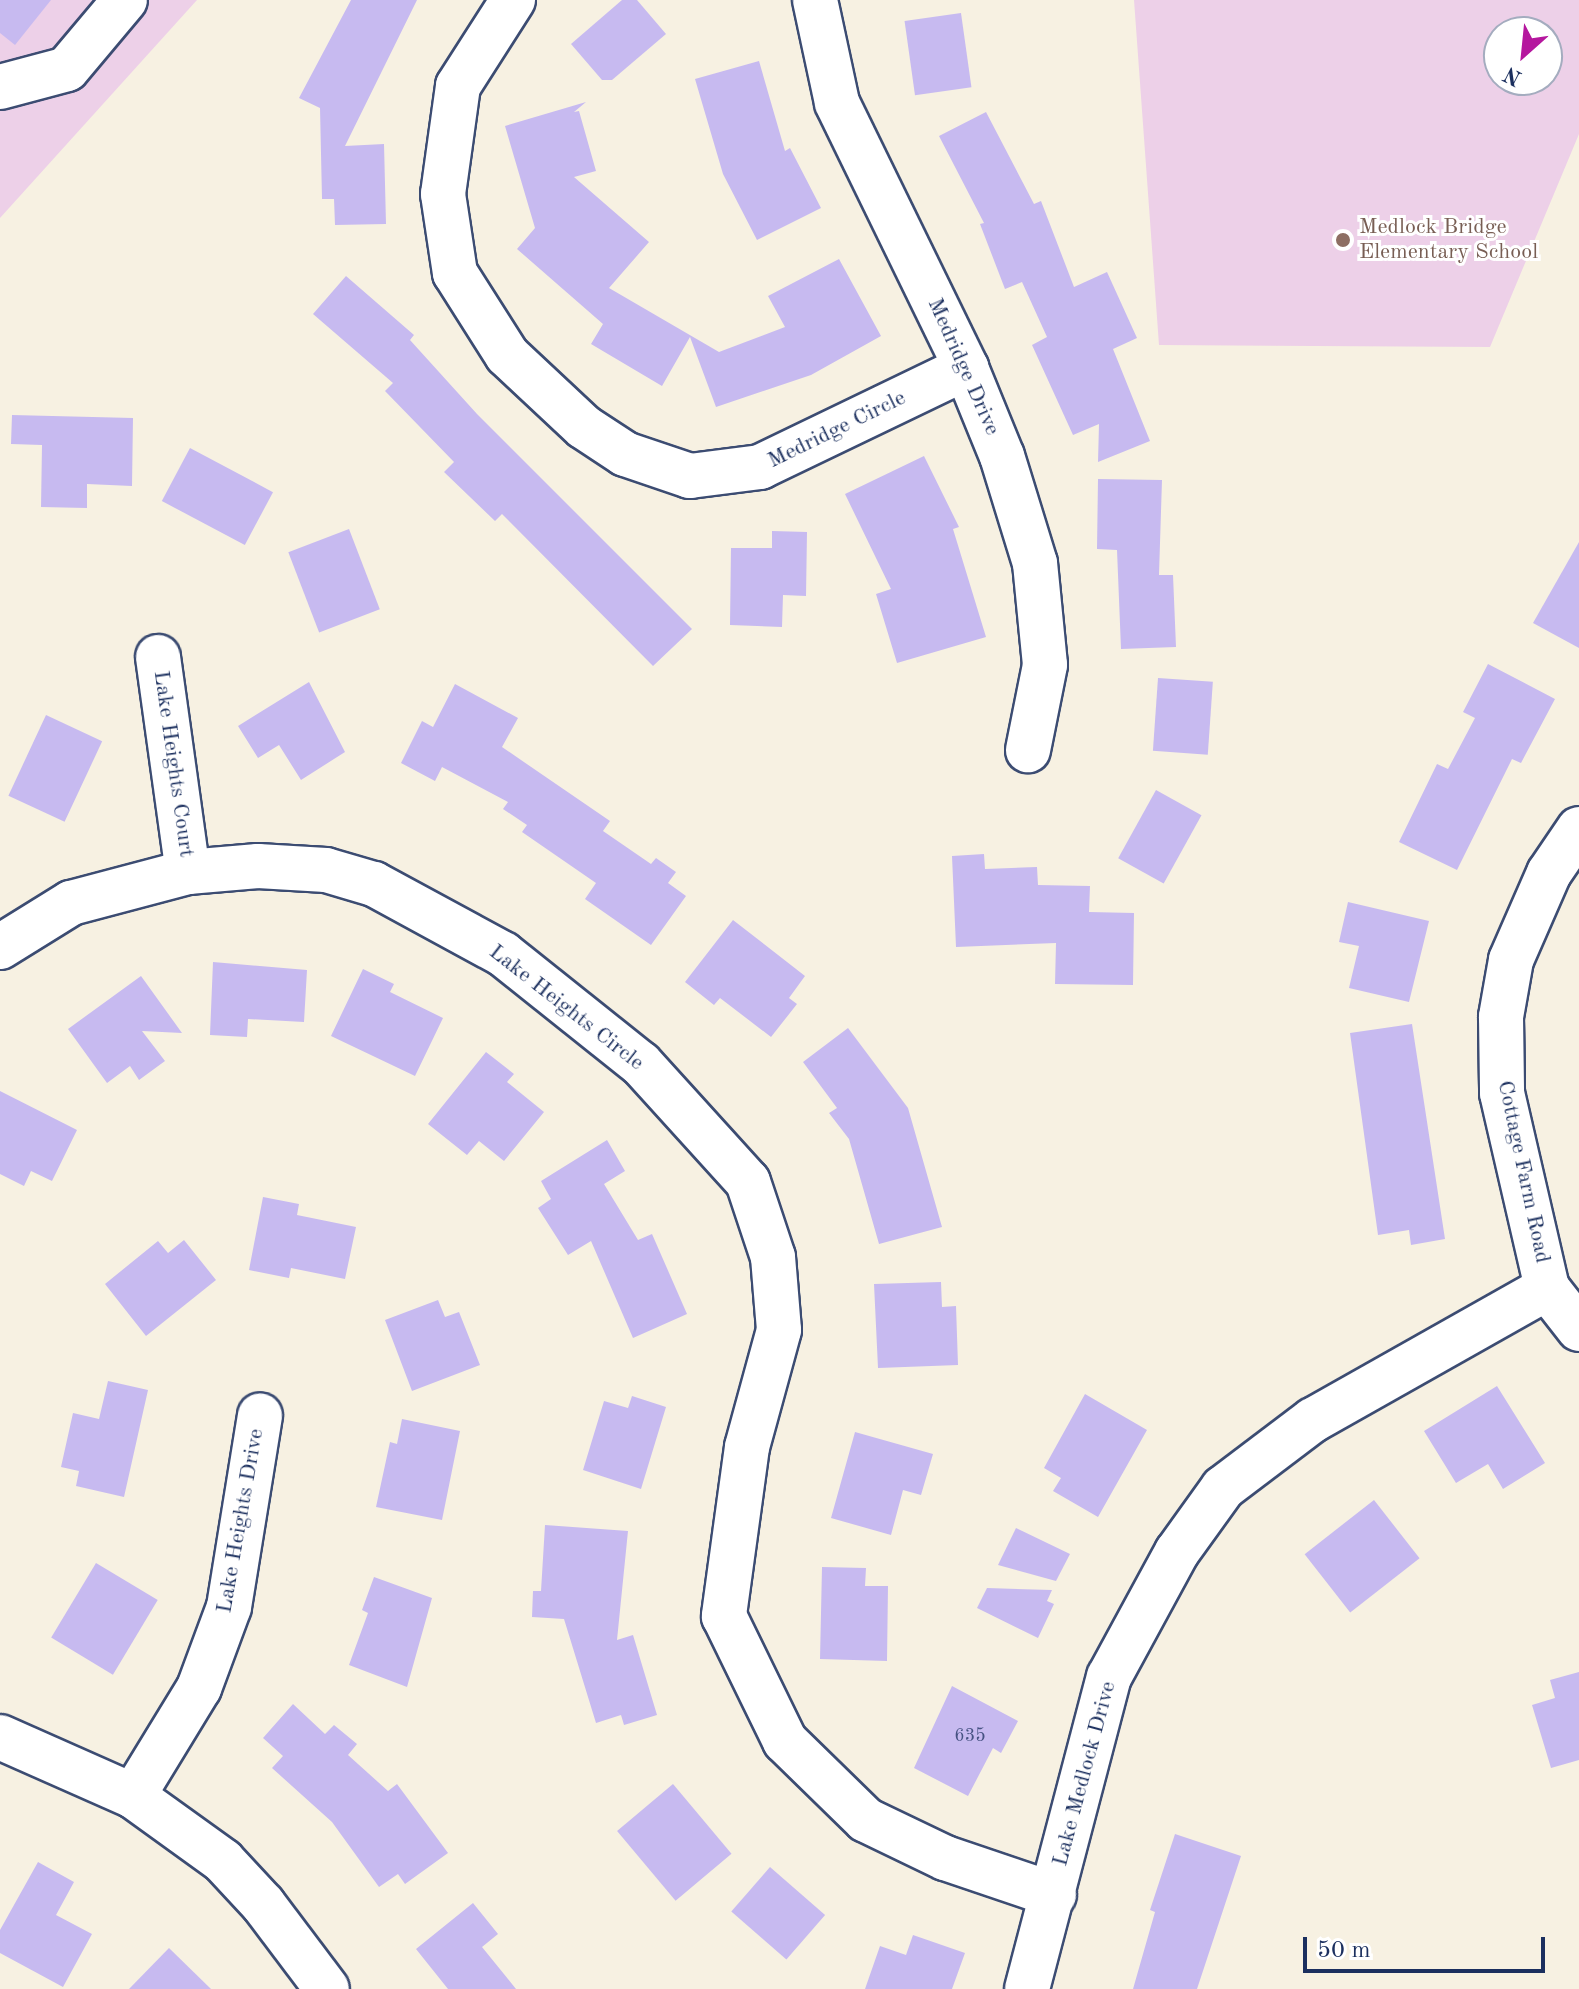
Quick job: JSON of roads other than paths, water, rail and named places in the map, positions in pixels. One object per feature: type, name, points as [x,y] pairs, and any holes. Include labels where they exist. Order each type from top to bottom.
[{"type":"street","points":[[0,87],[67,69],[125,0]]},
{"type":"street","name":"Medridge Circle","points":[[513,0],[458,86],[443,194],[455,273],[507,355],[584,427],[625,454],[690,476],[760,467],[966,368]]},
{"type":"street","name":"Medridge Drive","points":[[815,0],[837,103],[966,368],[1002,456],[1035,563],[1045,665],[1028,750]]},
{"type":"street","name":"Lake Heights Court","points":[[158,657],[188,872]]},
{"type":"street","name":"Cottage Farm Road","points":[[1579,829],[1549,873],[1511,960],[1501,1017],[1502,1093],[1547,1288],[1579,1329]]},
{"type":"street","name":"Lake Heights Circle","points":[[0,947],[71,903],[188,872],[258,866],[326,870],[374,884],[503,954],[641,1064],[748,1182],[773,1257],[779,1330],[747,1447],[724,1616],[785,1741],[866,1820],[945,1858],[1054,1895]]},
{"type":"street","name":"Lake Medlock Drive","points":[[1027,1989],[1109,1677],[1177,1552],[1223,1488],[1313,1420],[1547,1288]]},
{"type":"street","name":"Lake Heights Drive","points":[[133,1796],[199,1688],[229,1607],[260,1415]]},
{"type":"street","points":[[0,1737],[133,1796],[223,1861],[263,1904],[327,1989]]},
{"type":"place","name":"Medlock Bridge Elementary School","points":[[1343,240]]}]
